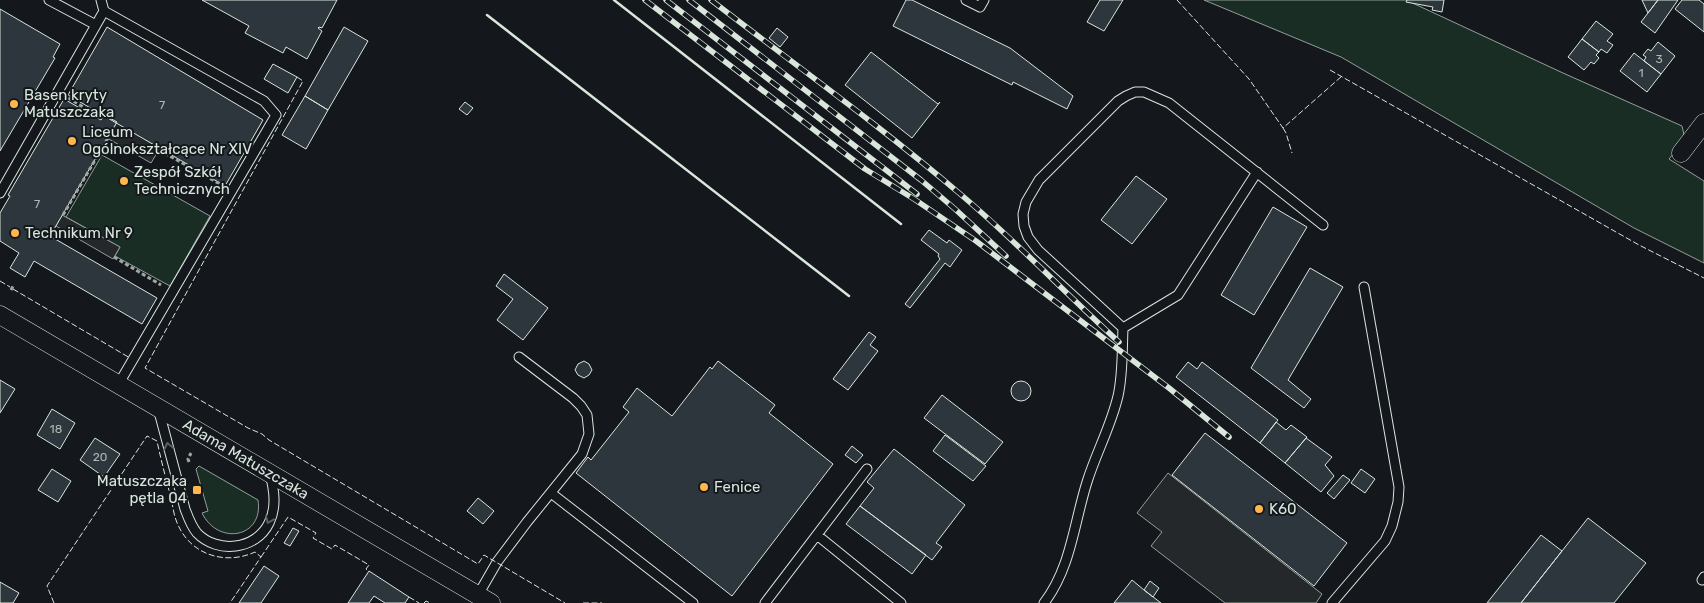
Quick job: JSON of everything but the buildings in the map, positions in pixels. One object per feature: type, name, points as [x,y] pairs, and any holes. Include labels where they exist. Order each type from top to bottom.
[{"type":"street","points":[[1681,153],[1704,124]]},
{"type":"street","name":"Adama Matuszczaka","points":[[0,315],[484,599]]},
{"type":"lane","points":[[49,0],[96,25]]},
{"type":"lane","points":[[0,193],[104,11],[101,0]]},
{"type":"lane","points":[[966,0],[980,7],[984,0]]},
{"type":"lane","points":[[104,11],[264,101],[276,116],[118,385]]},
{"type":"lane","points":[[1123,328],[1038,250],[1028,236],[1024,226],[1024,208],[1039,180],[1118,101],[1135,92],[1144,92],[1169,103],[1323,225]]},
{"type":"lane","points":[[1123,328],[1178,295],[1257,172]]},
{"type":"lane","points":[[1332,603],[1385,540],[1392,526],[1398,502],[1399,487],[1364,287]]},
{"type":"lane","points":[[1044,603],[1052,593],[1062,572],[1086,482],[1118,396],[1123,328]]},
{"type":"lane","points":[[484,599],[497,562],[582,454],[589,434],[589,425],[581,406],[519,357]]},
{"type":"lane","points":[[158,408],[184,509],[196,532],[204,539],[216,544],[237,546],[247,543],[264,531],[272,513],[274,500],[270,473]]},
{"type":"lane","points":[[766,603],[867,469]]},
{"type":"lane","points":[[551,492],[693,603]]},
{"type":"lane","points":[[817,535],[901,603]]},
{"type":"path","points":[[58,92],[102,118]]},
{"type":"path","points":[[63,215],[108,138]]},
{"type":"path","points":[[159,150],[232,191]]},
{"type":"path","points":[[114,257],[164,288]]},
{"type":"green space","points":[[1204,0],[1406,0],[1682,126],[1685,139],[1669,159],[1704,181],[1704,263],[1634,228],[1341,57]]},
{"type":"green space","points":[[102,155],[210,216],[170,286],[115,256],[120,247],[66,217]]},
{"type":"green space","points":[[199,466],[258,500],[258,513],[254,523],[247,530],[238,533],[228,533],[218,530],[209,523],[202,513],[208,511],[196,469]]},
{"type":"shaded area","points":[[117,122],[160,148],[151,163],[107,138]]},
{"type":"shaded area","points":[[62,215],[120,247],[113,259],[56,226]]},
{"type":"shaded area","points":[[1168,473],[1322,594],[1316,603],[1225,603],[1151,546],[1162,532],[1137,513]]},
{"type":"railway","points":[[645,0],[865,169],[976,241],[1169,388],[1229,437]]},
{"type":"railway","points":[[666,0],[917,194]]},
{"type":"railway","points":[[689,0],[921,180],[1006,256]]},
{"type":"railway","points":[[711,0],[867,119],[959,193],[1000,229],[1119,342]]},
{"type":"fence","points":[[1177,0],[1249,79],[1283,128],[1342,76]]},
{"type":"fence","points":[[1330,70],[1639,245],[1704,278]]},
{"type":"fence","points":[[297,77],[303,81],[145,368],[248,428],[262,434],[269,440],[478,564],[484,555],[565,603]]},
{"type":"fence","points":[[1283,128],[1292,153]]},
{"type":"fence","points":[[0,281],[10,287]]},
{"type":"fence","points":[[13,289],[130,358]]},
{"type":"fence","points":[[54,603],[47,586],[147,436],[157,441],[175,516],[185,537],[193,545],[212,555],[233,558],[255,552],[261,557],[230,603]]},
{"type":"fence","points":[[261,557],[288,517],[316,533],[313,538],[332,549],[335,545],[369,565],[366,569],[369,571]]},
{"type":"fence","points":[[409,597],[419,603]]},
{"type":"fence","points":[[424,603],[426,601],[430,603]]},
{"type":"fence","points":[[583,603],[602,603]]},
{"type":"wall","points":[[614,0],[901,224]]},
{"type":"wall","points":[[487,15],[849,296]]},
{"type":"place","name":"Basen kryty Matuszczaka","points":[[14,104]]},
{"type":"place","name":"Liceum Ogólnokształcące Nr XIV","points":[[72,141]]},
{"type":"place","name":"Zespół Szkół Technicznych","points":[[124,181]]},
{"type":"place","name":"Technikum Nr 9","points":[[15,233]]},
{"type":"place","name":"Fenice","points":[[704,487]]},
{"type":"place","name":"Matuszczaka pętla 04","points":[[197,490]]},
{"type":"place","name":"K60","points":[[1259,509]]}]
